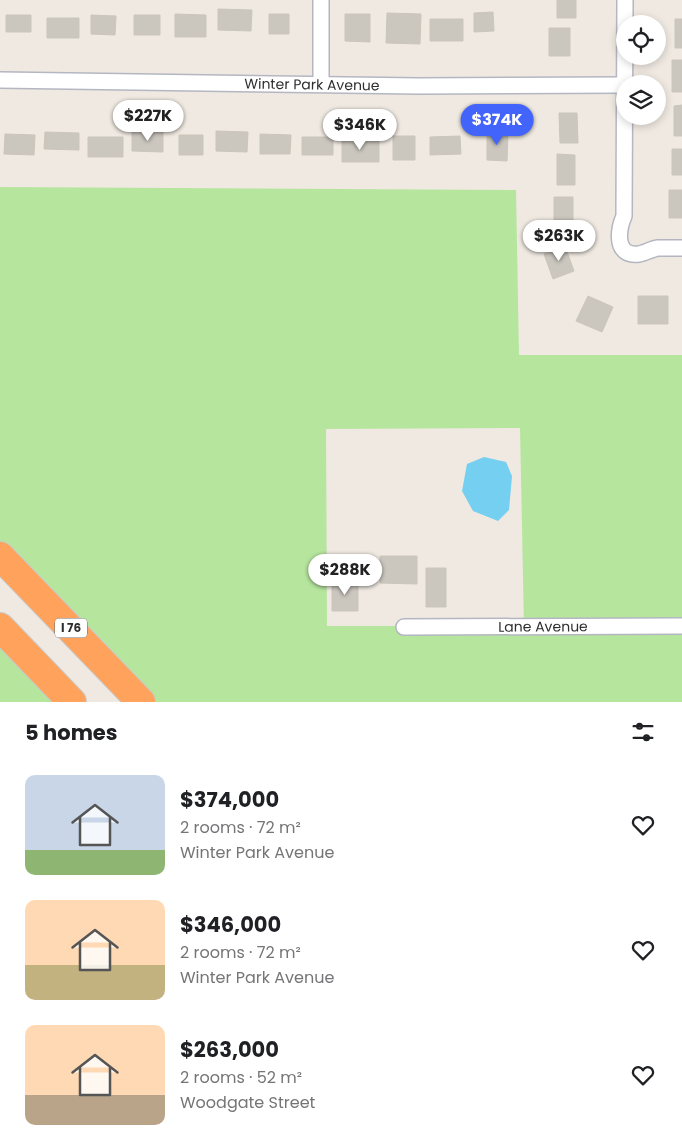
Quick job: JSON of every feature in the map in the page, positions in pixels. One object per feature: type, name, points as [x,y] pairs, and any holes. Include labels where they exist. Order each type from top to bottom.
[{"type":"highway","name":"I 76","points":[[0,556],[141,702]]},
{"type":"highway","points":[[0,628],[72,702]]},
{"type":"street","points":[[321,0],[321,84]]},
{"type":"street","points":[[624,75],[625,0]]},
{"type":"street","name":"Winter Park Avenue","points":[[0,80],[616,85]]},
{"type":"street","points":[[624,125],[624,216],[618,235],[621,245],[627,251],[637,254],[657,248],[682,248]]},
{"type":"street","name":"Lane Avenue","points":[[404,627],[682,626]]},
{"type":"green space","points":[[0,187],[516,190],[519,355],[682,355],[682,702],[141,702],[0,556]],"holes":[[[520,428],[524,626],[327,626],[326,429]]]},
{"type":"green space","points":[[0,628],[72,702],[0,702]]},
{"type":"water","points":[[484,457],[506,462],[512,476],[509,510],[498,521],[473,511],[462,491],[467,464]]},
{"type":"building","points":[[557,0],[576,0],[576,18],[557,18]]},
{"type":"building","points":[[218,9],[252,10],[251,31],[218,30]]},
{"type":"building","points":[[493,12],[494,31],[474,32],[474,13]]},
{"type":"building","points":[[387,13],[421,14],[420,44],[386,43]]},
{"type":"building","points":[[175,14],[206,15],[206,37],[175,37]]},
{"type":"building","points":[[269,14],[289,14],[289,34],[269,34]]},
{"type":"building","points":[[345,14],[370,14],[370,42],[345,41]]},
{"type":"building","points":[[6,15],[31,15],[31,32],[6,32]]},
{"type":"building","points":[[91,15],[116,16],[115,35],[91,34]]},
{"type":"building","points":[[134,15],[160,15],[160,35],[134,35]]},
{"type":"building","points":[[47,18],[79,18],[79,38],[47,38]]},
{"type":"building","points":[[430,19],[463,19],[463,41],[430,41]]},
{"type":"building","points":[[675,19],[682,19],[682,48],[675,48]]},
{"type":"building","points":[[549,28],[570,28],[570,56],[549,56]]},
{"type":"building","points":[[672,60],[682,60],[682,92],[672,92]]},
{"type":"building","points":[[682,105],[682,136],[674,136],[674,106]]},
{"type":"building","points":[[559,113],[577,113],[578,143],[560,143]]},
{"type":"building","points":[[132,131],[163,132],[163,152],[132,151]]},
{"type":"building","points":[[216,131],[248,132],[247,152],[216,151]]},
{"type":"building","points":[[45,132],[79,133],[79,150],[44,149]]},
{"type":"building","points":[[487,132],[508,132],[507,161],[487,160]]},
{"type":"building","points":[[5,134],[35,135],[34,155],[4,154]]},
{"type":"building","points":[[260,134],[291,135],[290,154],[260,154]]},
{"type":"building","points":[[179,135],[203,135],[203,155],[179,155]]},
{"type":"building","points":[[393,136],[415,136],[415,160],[393,160]]},
{"type":"building","points":[[460,136],[461,154],[430,155],[430,137]]},
{"type":"building","points":[[88,137],[123,137],[123,157],[88,157]]},
{"type":"building","points":[[302,137],[333,137],[333,155],[302,155]]},
{"type":"building","points":[[342,140],[379,141],[379,162],[342,162]]},
{"type":"building","points":[[672,149],[682,149],[682,175],[672,175]]},
{"type":"building","points":[[557,154],[575,155],[575,185],[557,185]]},
{"type":"building","points":[[669,190],[682,190],[682,218],[669,218]]},
{"type":"building","points":[[554,197],[573,197],[573,227],[554,226]]},
{"type":"building","points":[[565,246],[574,271],[553,279],[544,254]]},
{"type":"building","points":[[588,296],[613,307],[602,332],[576,321]]},
{"type":"building","points":[[638,296],[668,296],[668,324],[638,324]]},
{"type":"building","points":[[380,556],[417,556],[417,584],[380,583]]},
{"type":"building","points":[[426,568],[446,568],[446,607],[426,607]]},
{"type":"building","points":[[332,582],[358,582],[358,611],[332,611]]}]
